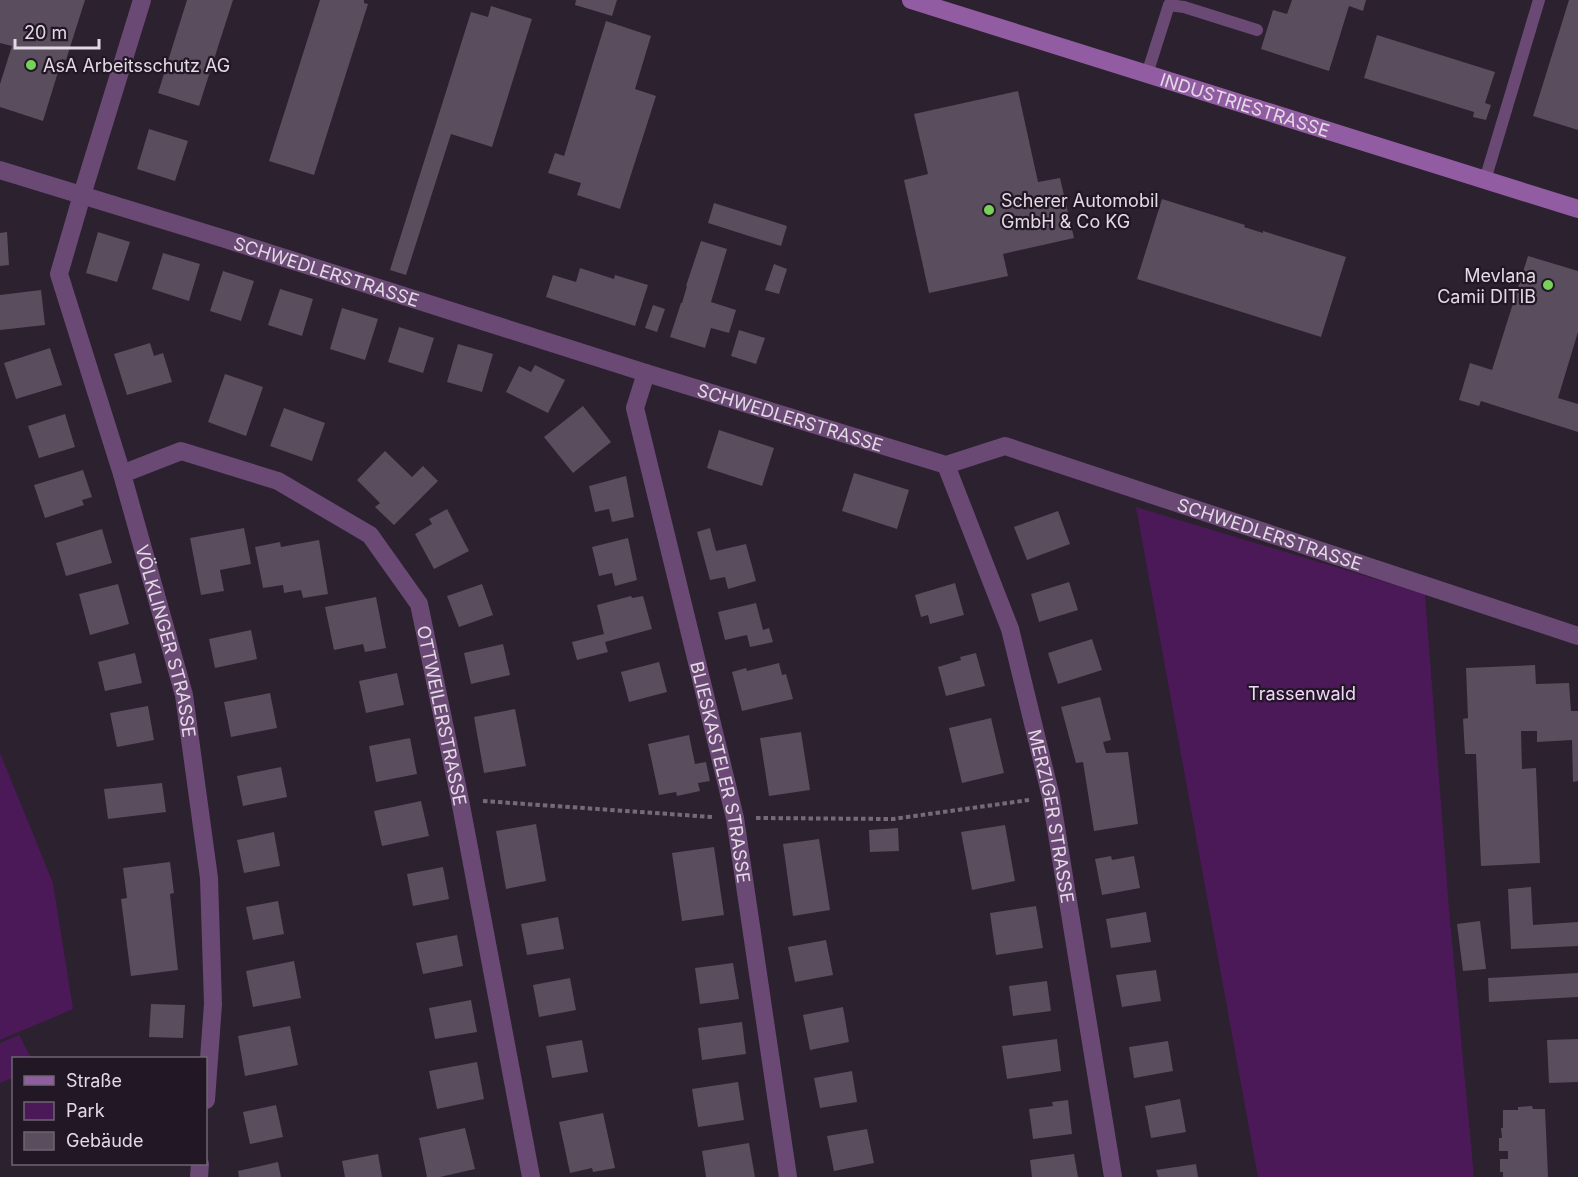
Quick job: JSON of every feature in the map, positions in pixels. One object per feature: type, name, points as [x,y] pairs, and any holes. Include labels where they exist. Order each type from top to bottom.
[{"type":"street","points":[[82,195],[142,0]]},
{"type":"street","name":"INDUSTRIESTRASSE","points":[[911,0],[936,4],[1147,74],[1578,209]]},
{"type":"street","name":"SCHWEDLERSTRASSE","points":[[0,170],[946,465],[1005,446],[1578,636]]},
{"type":"street","name":"VÖLKLINGER STRASSE","points":[[82,195],[59,274],[122,474],[184,695],[210,878],[213,1004],[207,1086]]},
{"type":"street","name":"BLIESKASTELER STRASSE","points":[[646,373],[635,408],[735,818],[788,1177]]},
{"type":"street","name":"OTTWEILERSTRASSE","points":[[122,474],[181,451],[278,481],[370,535],[419,604],[460,800],[531,1177]]},
{"type":"street","name":"MERZIGER STRASSE","points":[[946,465],[1010,629],[1051,797],[1113,1177]]},
{"type":"lane","points":[[1485,180],[1539,0]]},
{"type":"lane","points":[[1147,74],[1169,5],[1184,7],[1257,30]]},
{"type":"green space","name":"Trassenwald","points":[[1136,507],[1425,594],[1449,909],[1474,1177],[1258,1177]]},
{"type":"green space","points":[[0,753],[53,883],[73,1009],[0,1040]]},
{"type":"green space","points":[[19,1035],[30,1057],[12,1057],[12,1078],[0,1083],[0,1043]]},
{"type":"building","points":[[0,0],[85,0],[66,60],[62,59],[43,121],[0,107],[0,84],[12,46],[0,43]]},
{"type":"building","points":[[187,0],[233,0],[199,106],[158,93]]},
{"type":"building","points":[[320,0],[364,0],[364,3],[368,4],[314,175],[269,161]]},
{"type":"building","points":[[576,0],[617,0],[612,16],[575,5]]},
{"type":"building","points":[[1292,0],[1366,0],[1363,11],[1349,6],[1329,71],[1261,49],[1273,10],[1287,14]]},
{"type":"building","points":[[1569,0],[1578,0],[1578,130],[1533,116]]},
{"type":"building","points":[[491,6],[532,19],[492,147],[451,134],[406,275],[390,270],[471,12],[488,17]]},
{"type":"building","points":[[606,21],[651,36],[635,89],[656,96],[620,209],[577,195],[581,183],[548,173],[555,153],[564,156]]},
{"type":"building","points":[[1377,35],[1495,72],[1485,103],[1491,105],[1486,120],[1473,117],[1474,112],[1364,78]]},
{"type":"building","name":"Scherer Automobil GmbH & Co KG","points":[[1018,91],[1038,182],[1060,178],[1074,238],[1003,254],[1008,276],[929,293],[904,180],[928,174],[914,114]]},
{"type":"building","points":[[149,129],[188,141],[175,181],[137,169]]},
{"type":"building","points":[[1162,199],[1245,225],[1244,227],[1263,233],[1263,231],[1346,257],[1321,337],[1137,279]]},
{"type":"building","points":[[714,203],[787,226],[781,246],[708,223]]},
{"type":"building","points":[[7,232],[9,265],[0,266],[0,233]]},
{"type":"building","points":[[98,232],[130,242],[117,282],[86,273]]},
{"type":"building","points":[[701,241],[727,249],[711,302],[736,310],[729,333],[711,328],[705,348],[670,337]]},
{"type":"building","points":[[163,253],[200,264],[189,301],[152,289]]},
{"type":"building","points":[[1528,256],[1578,271],[1578,332],[1558,398],[1578,404],[1578,432],[1481,401],[1479,406],[1459,400],[1470,363],[1492,370]]},
{"type":"building","points":[[774,264],[787,269],[779,294],[765,290]]},
{"type":"building","points":[[580,268],[614,279],[615,275],[648,285],[635,326],[546,297],[553,275],[576,282]]},
{"type":"building","points":[[223,271],[254,281],[241,321],[210,311]]},
{"type":"building","points":[[280,289],[313,299],[302,336],[268,325]]},
{"type":"building","points":[[41,290],[45,325],[0,330],[0,295]]},
{"type":"building","points":[[653,305],[665,309],[657,332],[645,328]]},
{"type":"building","points":[[342,308],[378,319],[365,360],[330,349]]},
{"type":"building","points":[[399,327],[434,338],[423,373],[388,362]]},
{"type":"building","points":[[739,330],[765,338],[756,364],[731,356]]},
{"type":"building","points":[[150,343],[154,356],[163,353],[172,382],[127,395],[114,354]]},
{"type":"building","points":[[458,344],[493,354],[482,392],[447,382]]},
{"type":"building","points":[[50,348],[62,385],[16,399],[4,363]]},
{"type":"building","points":[[535,365],[565,380],[548,413],[506,392],[519,366],[531,372]]},
{"type":"building","points":[[225,374],[263,387],[246,436],[208,422]]},
{"type":"building","points":[[583,406],[611,442],[573,473],[544,437]]},
{"type":"building","points":[[284,408],[325,423],[312,461],[270,446]]},
{"type":"building","points":[[65,414],[75,447],[39,458],[28,426]]},
{"type":"building","points":[[719,430],[774,448],[762,486],[707,468]]},
{"type":"building","points":[[385,451],[412,477],[423,466],[438,481],[394,525],[375,507],[380,503],[357,480]]},
{"type":"building","points":[[83,470],[92,497],[82,500],[84,505],[45,518],[34,485]]},
{"type":"building","points":[[854,473],[909,490],[897,529],[842,511]]},
{"type":"building","points":[[626,476],[634,517],[612,522],[609,509],[595,512],[589,486]]},
{"type":"building","points":[[447,509],[469,551],[434,569],[415,534],[432,524],[429,519]]},
{"type":"building","points":[[1058,511],[1070,544],[1027,560],[1014,527]]},
{"type":"building","points":[[244,528],[251,564],[220,570],[224,591],[201,595],[190,538]]},
{"type":"building","points":[[710,528],[716,551],[746,544],[756,581],[728,589],[725,577],[710,580],[697,532]]},
{"type":"building","points":[[102,529],[112,563],[66,576],[56,543]]},
{"type":"building","points":[[628,538],[637,580],[615,586],[612,573],[599,576],[592,547]]},
{"type":"building","points":[[319,540],[328,594],[303,598],[301,590],[284,593],[283,585],[263,588],[255,547],[280,542],[281,547]]},
{"type":"building","points":[[1069,582],[1078,610],[1039,622],[1031,594]]},
{"type":"building","points":[[955,583],[964,615],[930,624],[928,615],[921,617],[915,595]]},
{"type":"building","points":[[118,584],[129,624],[90,635],[79,594]]},
{"type":"building","points":[[482,584],[493,615],[459,627],[447,596]]},
{"type":"building","points":[[631,596],[632,598],[643,596],[652,629],[605,642],[608,652],[577,660],[572,642],[604,634],[597,605]]},
{"type":"building","points":[[376,597],[386,648],[365,652],[363,644],[334,650],[325,607]]},
{"type":"building","points":[[756,603],[763,630],[769,628],[773,642],[750,647],[747,635],[725,640],[718,612]]},
{"type":"building","points":[[251,630],[257,659],[215,668],[209,639]]},
{"type":"building","points":[[1092,639],[1102,670],[1058,684],[1048,653]]},
{"type":"building","points":[[503,644],[510,675],[471,684],[464,653]]},
{"type":"building","points":[[135,653],[142,683],[105,691],[98,662]]},
{"type":"building","points":[[976,653],[985,686],[946,696],[938,667]]},
{"type":"building","points":[[659,662],[667,692],[629,702],[621,672]]},
{"type":"building","points":[[779,663],[782,675],[786,674],[793,699],[742,711],[732,672],[746,668],[747,671]]},
{"type":"building","points":[[1535,665],[1536,684],[1569,683],[1571,711],[1578,711],[1578,781],[1573,782],[1572,740],[1537,742],[1537,731],[1521,731],[1522,769],[1536,768],[1540,863],[1481,866],[1476,754],[1465,754],[1463,719],[1468,718],[1466,668]]},
{"type":"building","points":[[397,673],[404,705],[366,713],[359,681]]},
{"type":"building","points":[[270,693],[277,728],[231,737],[224,702]]},
{"type":"building","points":[[1100,697],[1111,740],[1103,742],[1106,753],[1128,752],[1138,824],[1094,831],[1083,762],[1076,763],[1061,707]]},
{"type":"building","points":[[148,706],[154,740],[117,747],[110,713]]},
{"type":"building","points":[[515,709],[526,766],[484,773],[474,717]]},
{"type":"building","points":[[991,718],[1004,773],[962,783],[949,728]]},
{"type":"building","points":[[801,732],[810,790],[769,796],[760,738]]},
{"type":"building","points":[[689,735],[695,764],[706,762],[710,781],[698,783],[700,791],[677,796],[676,792],[659,795],[648,744]]},
{"type":"building","points":[[410,738],[417,774],[376,782],[369,746]]},
{"type":"building","points":[[281,767],[287,797],[243,806],[237,776]]},
{"type":"building","points":[[162,783],[166,812],[108,819],[104,789]]},
{"type":"building","points":[[421,801],[429,836],[382,846],[374,811]]},
{"type":"building","points":[[536,824],[546,881],[506,889],[496,831]]},
{"type":"building","points":[[1005,825],[1015,881],[972,890],[961,832]]},
{"type":"building","points":[[898,828],[899,851],[870,852],[869,830]]},
{"type":"building","points":[[274,832],[280,866],[244,873],[237,840]]},
{"type":"building","points":[[819,839],[830,910],[793,916],[783,844]]},
{"type":"building","points":[[714,847],[724,915],[682,921],[672,853]]},
{"type":"building","points":[[1111,856],[1112,860],[1134,856],[1140,888],[1102,895],[1095,859]]},
{"type":"building","points":[[170,862],[174,893],[170,894],[178,970],[131,976],[121,899],[127,898],[123,868]]},
{"type":"building","points":[[443,867],[449,899],[413,906],[407,874]]},
{"type":"building","points":[[1531,887],[1533,925],[1578,922],[1578,946],[1511,949],[1508,889]]},
{"type":"building","points":[[278,901],[284,934],[253,940],[246,907]]},
{"type":"building","points":[[1036,906],[1043,948],[996,955],[990,913]]},
{"type":"building","points":[[1146,912],[1151,942],[1111,948],[1106,919]]},
{"type":"building","points":[[558,917],[564,949],[527,955],[521,924]]},
{"type":"building","points":[[1480,921],[1486,969],[1463,971],[1457,924]]},
{"type":"building","points":[[457,935],[463,966],[423,974],[416,943]]},
{"type":"building","points":[[826,940],[833,975],[795,982],[788,947]]},
{"type":"building","points":[[294,961],[301,998],[253,1007],[246,971]]},
{"type":"building","points":[[733,963],[739,999],[700,1004],[695,968]]},
{"type":"building","points":[[1156,970],[1161,1001],[1122,1007],[1116,975]]},
{"type":"building","points":[[1578,973],[1578,997],[1489,1002],[1488,978]]},
{"type":"building","points":[[570,978],[576,1010],[539,1017],[533,985]]},
{"type":"building","points":[[1047,981],[1051,1011],[1013,1016],[1009,986]]},
{"type":"building","points":[[471,1000],[477,1032],[435,1039],[429,1008]]},
{"type":"building","points":[[151,1004],[185,1005],[183,1038],[149,1037]]},
{"type":"building","points":[[843,1007],[849,1042],[810,1050],[803,1015]]},
{"type":"building","points":[[742,1022],[746,1054],[702,1060],[698,1028]]},
{"type":"building","points":[[290,1026],[298,1065],[245,1076],[238,1036]]},
{"type":"building","points":[[1057,1039],[1061,1071],[1007,1079],[1002,1046]]},
{"type":"building","points":[[1578,1039],[1578,1082],[1549,1083],[1547,1040]]},
{"type":"building","points":[[582,1040],[588,1072],[552,1078],[546,1046]]},
{"type":"building","points":[[1168,1041],[1173,1071],[1134,1078],[1129,1047]]},
{"type":"building","points":[[477,1062],[484,1099],[437,1109],[429,1071]]},
{"type":"building","points":[[852,1071],[857,1102],[820,1108],[814,1078]]},
{"type":"building","points":[[738,1082],[744,1120],[698,1127],[692,1089]]},
{"type":"building","points":[[1180,1099],[1186,1132],[1151,1138],[1145,1106]]},
{"type":"building","points":[[1068,1100],[1072,1134],[1033,1139],[1029,1109],[1053,1106],[1052,1102]]},
{"type":"building","points":[[276,1105],[283,1137],[250,1144],[243,1112]]},
{"type":"building","points":[[1532,1106],[1533,1109],[1545,1109],[1548,1177],[1503,1177],[1503,1172],[1500,1172],[1500,1159],[1508,1159],[1508,1151],[1499,1151],[1503,1110],[1518,1110],[1518,1107]]},
{"type":"building","points":[[603,1113],[615,1168],[593,1172],[592,1168],[570,1173],[559,1122]]},
{"type":"building","points":[[465,1128],[475,1169],[440,1177],[427,1177],[419,1138]]},
{"type":"building","points":[[867,1129],[874,1163],[834,1171],[827,1136]]},
{"type":"building","points":[[749,1143],[755,1177],[706,1177],[702,1151]]},
{"type":"building","points":[[378,1154],[382,1177],[345,1177],[342,1161]]},
{"type":"building","points":[[1074,1154],[1078,1177],[1032,1177],[1030,1160]]},
{"type":"building","points":[[278,1162],[281,1177],[239,1177],[238,1171]]},
{"type":"building","points":[[1196,1164],[1198,1177],[1158,1177],[1156,1170]]},
{"type":"place","name":"AsA Arbeitsschutz AG","points":[[31,65]]},
{"type":"place","name":"Scherer Automobil GmbH & Co KG","points":[[989,210]]},
{"type":"place","name":"Mevlana Camii DITIB","points":[[1548,285]]}]
